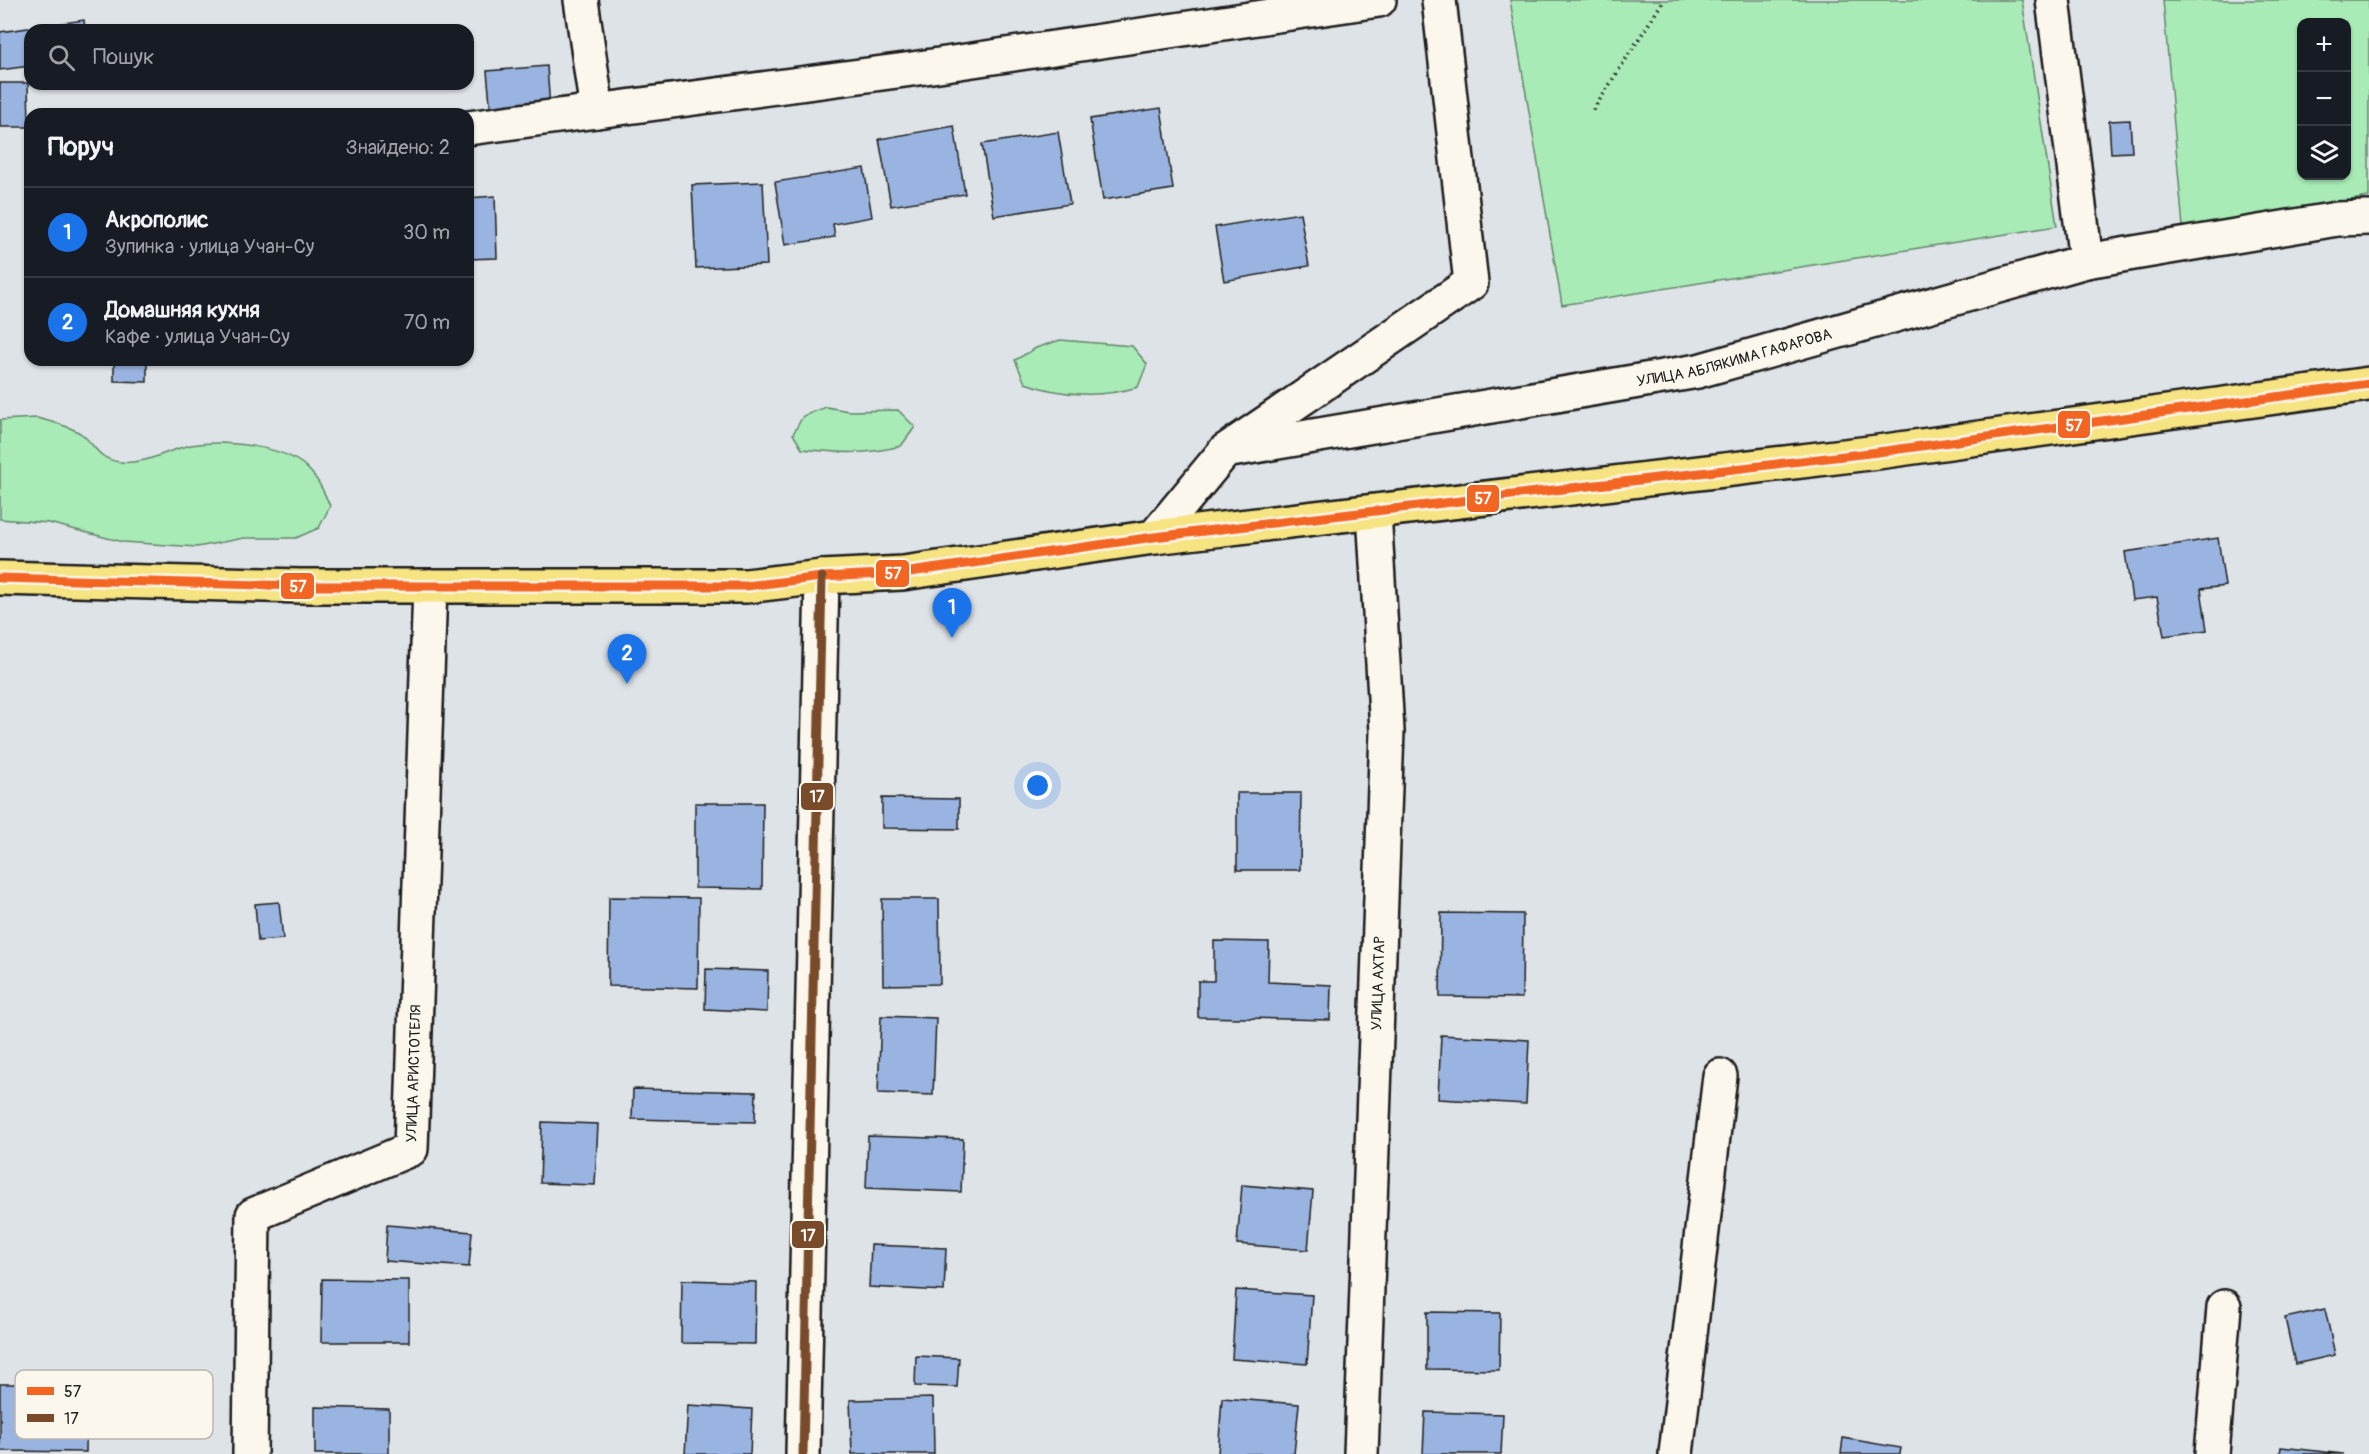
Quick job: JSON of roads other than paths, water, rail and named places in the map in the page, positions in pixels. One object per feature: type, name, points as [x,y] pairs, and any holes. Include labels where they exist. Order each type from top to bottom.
[{"type":"main road","points":[[0,578],[300,586],[746,586],[822,577],[903,573],[1155,537],[1878,452],[2369,384]]},
{"type":"street","points":[[581,0],[597,111]]},
{"type":"street","points":[[474,127],[905,70],[1379,0]]},
{"type":"street","points":[[1155,537],[1225,451],[1471,283],[1439,0]]},
{"type":"street","points":[[2053,0],[2086,261]]},
{"type":"street","name":"УЛИЦА АБЛЯКИМА ГАФАРОВА","points":[[1225,451],[1698,371],[2086,261],[2337,219],[2369,218]]},
{"type":"street","name":"УЛИЦА АХТАР","points":[[1361,1454],[1387,731],[1374,512]]},
{"type":"street","points":[[802,1454],[822,577]]},
{"type":"street","name":"УЛИЦА АРИСТОТЕЛЯ","points":[[250,1454],[253,1215],[411,1149],[430,586]]},
{"type":"street","points":[[1676,1454],[1720,1076]]},
{"type":"street","points":[[2212,1454],[2224,1306]]},
{"type":"place","name":"Акрополис","points":[[952,638]]},
{"type":"place","name":"Домашняя кухня","points":[[627,684]]}]
